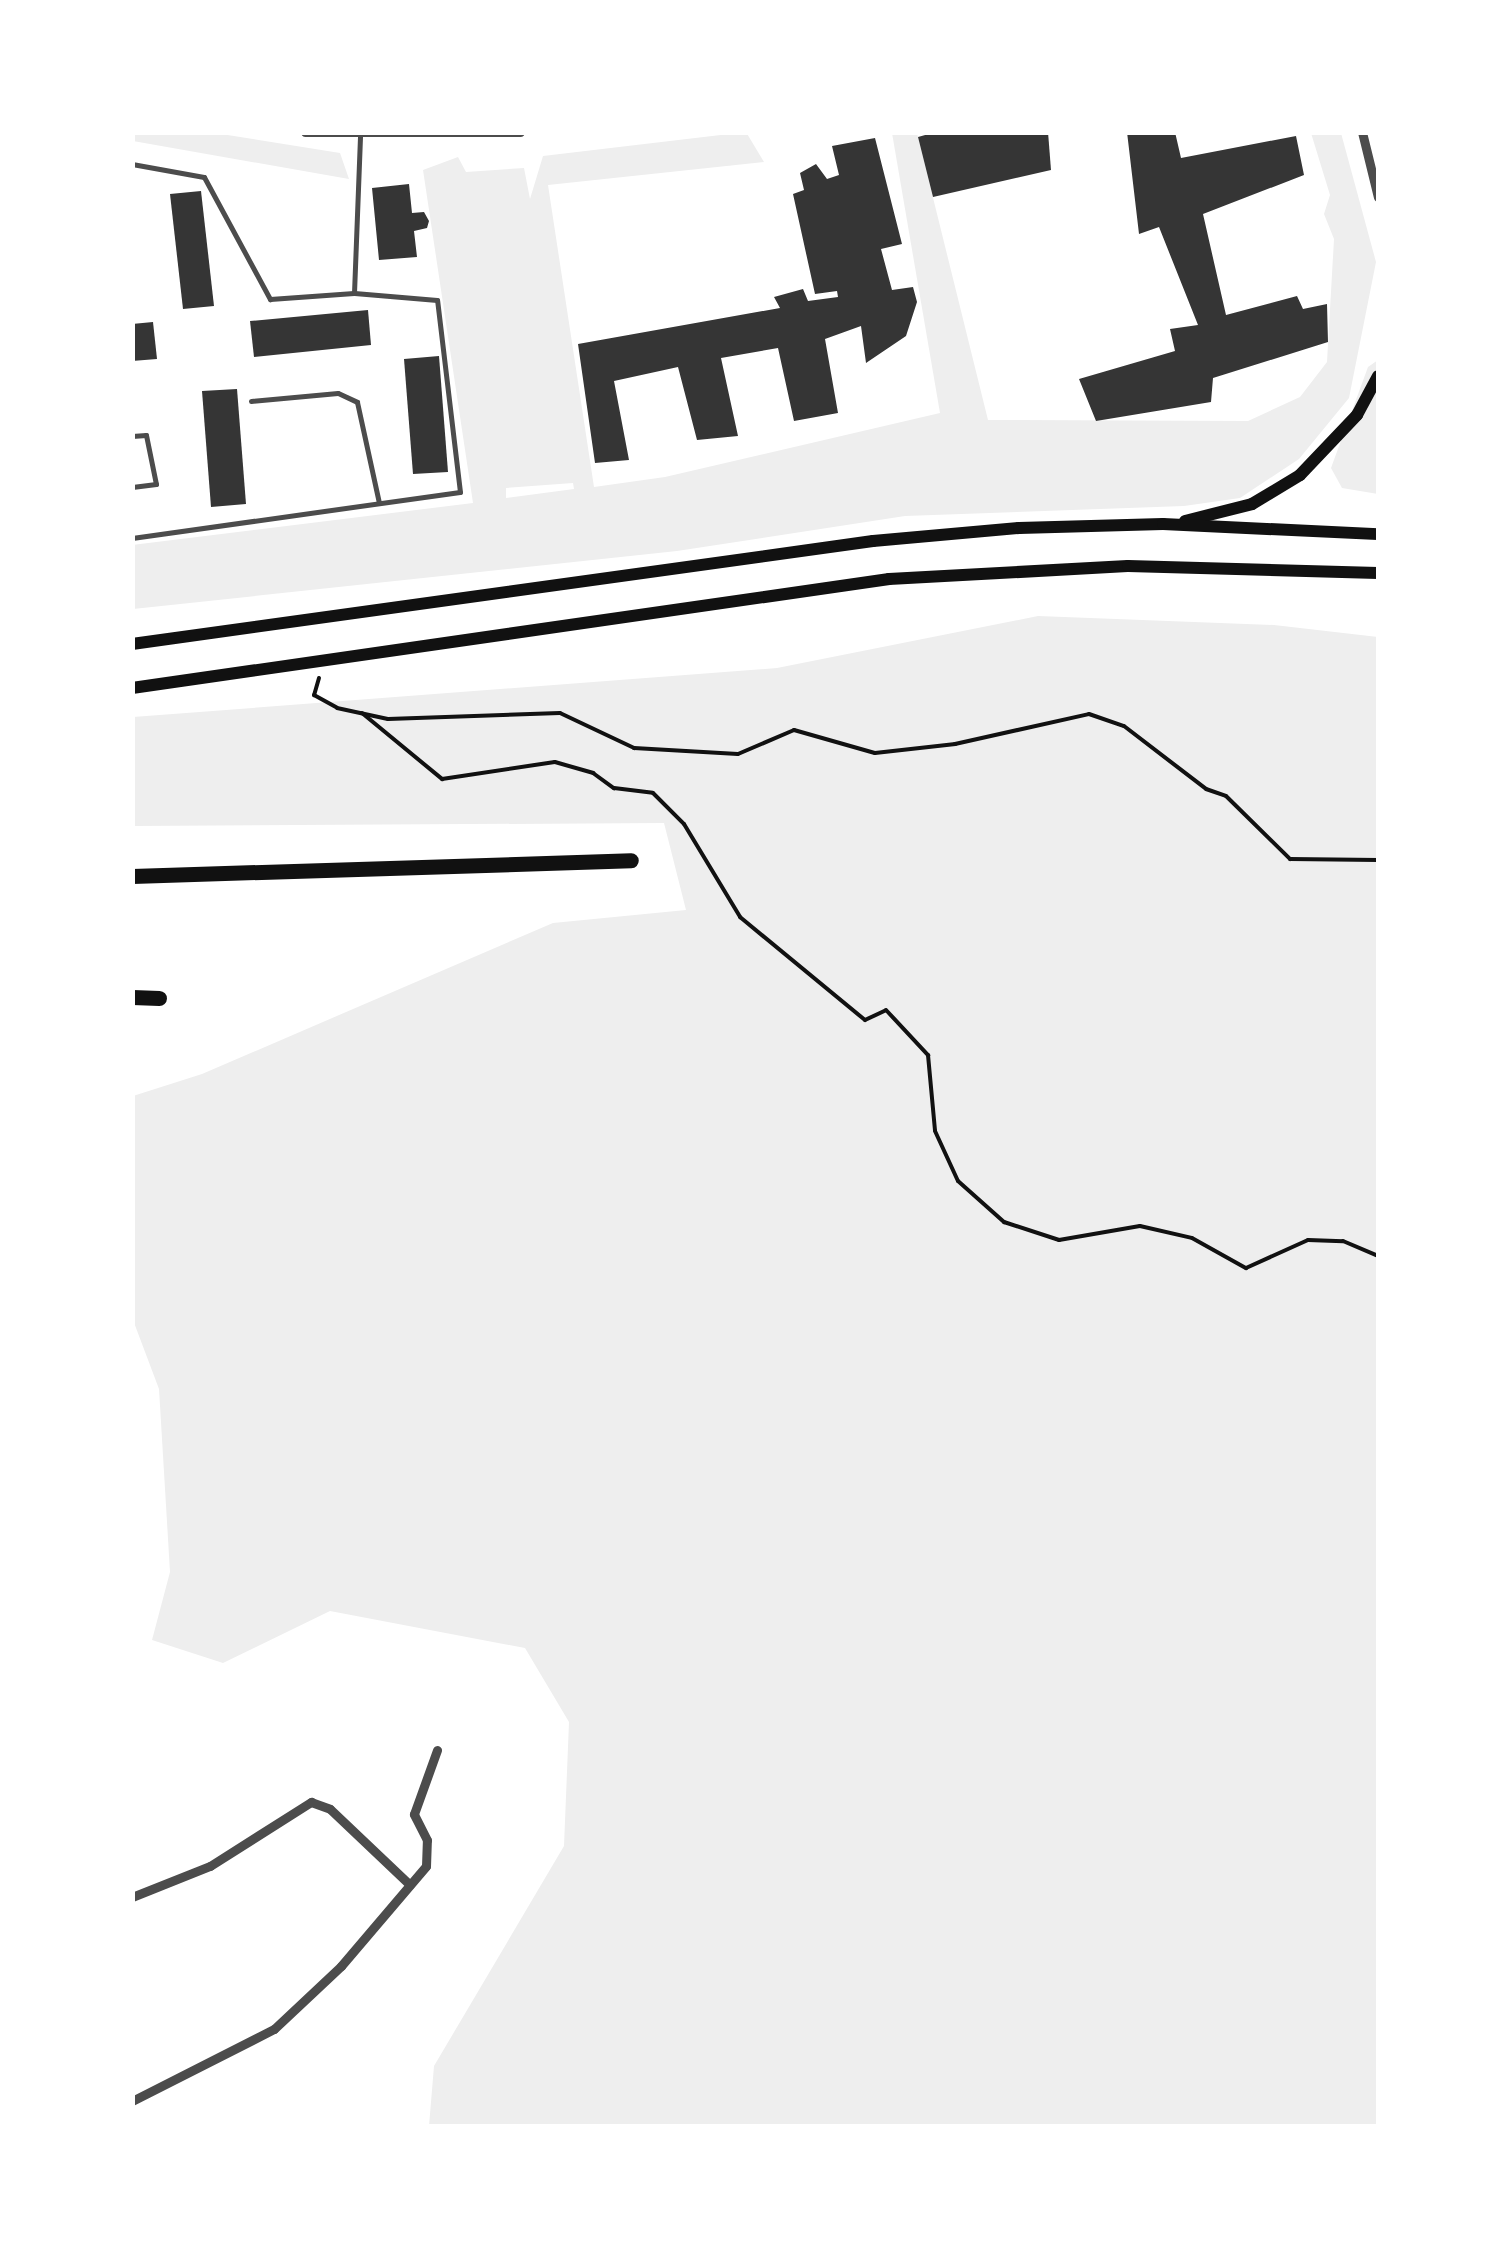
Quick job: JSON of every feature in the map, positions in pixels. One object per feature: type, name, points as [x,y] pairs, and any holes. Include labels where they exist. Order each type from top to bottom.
[{"type":"highway","points":[[132,876],[630,860]]},
{"type":"highway","points":[[132,997],[159,998]]},
{"type":"main road","points":[[1163,524],[1217,515],[1276,492],[1341,434],[1378,376]]},
{"type":"main road","points":[[132,644],[873,540],[1163,524],[1378,534]]},
{"type":"main road","points":[[132,688],[324,664],[889,580],[1128,566],[1378,573]]},
{"type":"street","points":[[305,132],[360,136],[520,132]]},
{"type":"street","points":[[1362,132],[1378,197]]},
{"type":"street","points":[[132,2101],[274,2030],[341,1966],[426,1866],[427,1840],[414,1814],[437,1750]]},
{"type":"street","points":[[132,1897],[210,1866],[311,1802],[330,1808],[410,1885]]},
{"type":"lane","points":[[354,293],[360,136]]},
{"type":"lane","points":[[132,164],[204,178],[270,299],[354,293],[438,300],[460,492],[132,538]]},
{"type":"lane","points":[[251,401],[338,393],[357,402],[379,504]]},
{"type":"lane","points":[[132,436],[146,435],[156,484],[132,487]]},
{"type":"path","points":[[324,664],[314,694],[362,714],[388,718],[560,712],[634,748],[738,754],[794,730],[875,753],[1089,714],[1124,726],[1206,789],[1226,796],[1290,859],[1378,860]]},
{"type":"path","points":[[362,714],[442,779],[554,762],[593,773],[614,788],[653,794],[684,824],[740,917],[865,1020],[886,1010],[928,1054],[935,1131],[958,1182],[1004,1222],[1059,1240],[1140,1226],[1192,1238],[1246,1268],[1308,1240],[1343,1241],[1378,1256]]},
{"type":"shaded area","points":[[746,132],[764,162],[548,185],[594,487],[665,477],[940,413],[892,133],[917,133],[988,420],[1248,421],[1300,397],[1327,362],[1334,239],[1324,214],[1330,195],[1311,133],[1341,133],[1376,262],[1349,398],[1299,459],[1240,498],[1184,506],[905,516],[677,551],[133,609],[132,545],[473,503],[423,170],[458,157],[466,172],[524,168],[530,199],[543,156]],"holes":[[[573,483],[574,489],[506,498],[506,488]]]},
{"type":"shaded area","points":[[132,133],[215,133],[340,153],[349,179],[133,141]]},
{"type":"shaded area","points":[[1378,360],[1378,494],[1342,488],[1331,468],[1368,367]]},
{"type":"shaded area","points":[[1038,616],[1274,625],[1378,637],[1378,2126],[429,2126],[434,2066],[564,1846],[569,1722],[525,1648],[330,1611],[223,1663],[152,1640],[170,1572],[159,1389],[133,1320],[133,1096],[202,1074],[553,923],[686,910],[664,823],[133,826],[133,717],[777,668]]},
{"type":"building","points":[[936,132],[1048,132],[1051,170],[933,197],[918,137]]},
{"type":"building","points":[[1127,132],[1175,132],[1181,158],[1296,136],[1304,175],[1203,214],[1226,315],[1297,296],[1303,309],[1327,304],[1328,342],[1213,378],[1211,402],[1096,421],[1079,379],[1175,351],[1170,329],[1198,325],[1159,227],[1139,234]]},
{"type":"building","points":[[875,138],[902,244],[881,249],[892,290],[913,287],[917,302],[906,336],[866,363],[861,326],[825,339],[838,413],[794,421],[778,348],[721,358],[738,436],[697,440],[678,367],[614,381],[629,460],[595,463],[578,344],[780,308],[774,297],[803,289],[808,301],[838,297],[837,291],[815,294],[793,194],[804,190],[800,173],[816,164],[827,179],[839,175],[832,146]]},
{"type":"building","points":[[409,184],[412,213],[424,212],[429,221],[427,228],[414,231],[417,257],[379,260],[372,188]]},
{"type":"building","points":[[201,191],[214,306],[183,309],[170,194]]},
{"type":"building","points":[[368,310],[371,345],[254,357],[250,321]]},
{"type":"building","points":[[153,322],[157,359],[132,361],[132,324]]},
{"type":"building","points":[[439,356],[448,472],[413,474],[404,359]]},
{"type":"building","points":[[237,389],[246,504],[211,507],[202,391]]}]
